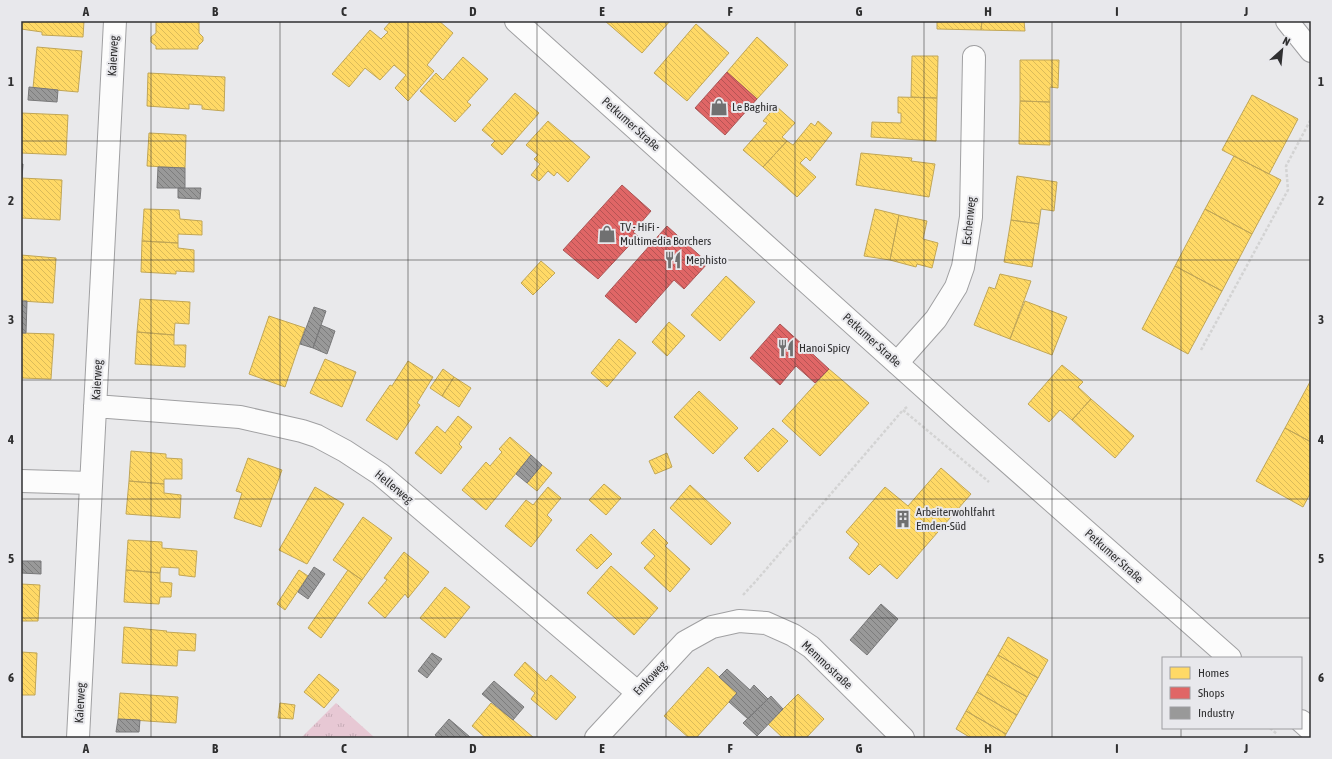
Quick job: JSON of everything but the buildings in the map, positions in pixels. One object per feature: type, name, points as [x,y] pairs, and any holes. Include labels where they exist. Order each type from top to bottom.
[{"type":"street","name":"Kaierweg","points":[[78,738],[115,21]]},
{"type":"street","name":"Petkumer Straße","points":[[516,21],[958,418],[1229,657]]},
{"type":"street","points":[[1287,21],[1311,51]]},
{"type":"street","name":"Eschenweg","points":[[897,363],[936,319],[956,287],[963,267],[971,217],[974,57]]},
{"type":"street","name":"Hellerweg","points":[[95,406],[240,416],[317,436],[345,451],[380,474],[637,692]]},
{"type":"street","points":[[21,480],[91,484]]},
{"type":"street","name":"Memmostraße","points":[[712,627],[739,620],[766,623],[792,635],[811,647],[903,738]]},
{"type":"street","name":"Emkoweg","points":[[596,738],[637,692],[685,642],[712,627]]},
{"type":"street","points":[[1302,722],[1311,730]]},
{"type":"path","points":[[1201,350],[1288,190],[1286,166],[1311,119]]},
{"type":"path","points":[[740,598],[761,576],[903,410]]},
{"type":"path","points":[[1271,729],[1282,738]]},
{"type":"green space","points":[[336,703],[374,737],[301,738]]},
{"type":"place","name":"Le Baghira","points":[[719,107]]},
{"type":"place","name":"TV - HiFi - Multimedia Borchers","points":[[607,234]]},
{"type":"place","name":"Mephisto","points":[[673,260]]},
{"type":"place","name":"Hanoi Spicy","points":[[786,348]]},
{"type":"place","name":"Arbeiterwohlfahrt Emden-Süd","points":[[903,519]]}]
